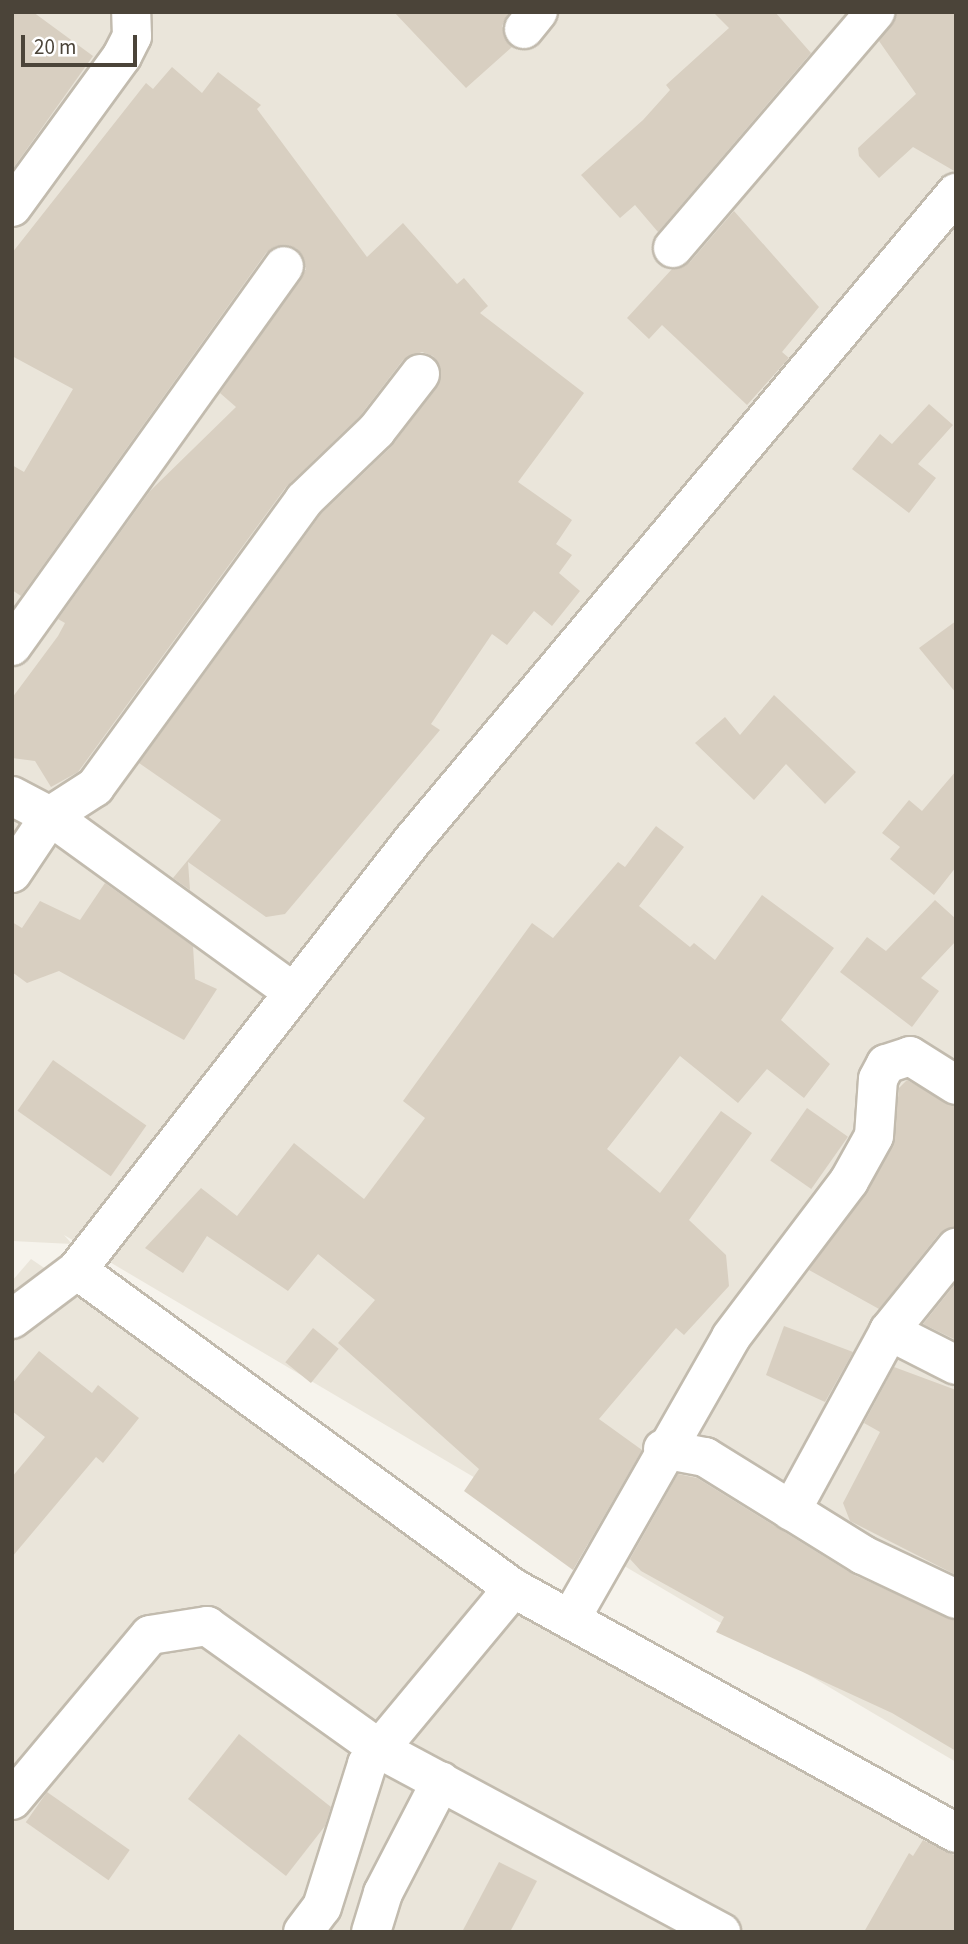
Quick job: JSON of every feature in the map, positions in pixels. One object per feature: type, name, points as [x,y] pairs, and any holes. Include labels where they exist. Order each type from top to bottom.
[{"type":"street","points":[[12,207],[122,56],[132,36],[131,12]]},
{"type":"street","points":[[673,248],[875,12]]},
{"type":"street","points":[[19,1305],[77,1270],[292,991],[956,193]]},
{"type":"street","points":[[17,632],[284,267]]},
{"type":"street","points":[[12,873],[50,816],[94,787],[304,500],[376,431],[420,374]]},
{"type":"street","points":[[12,796],[50,816],[292,991]]},
{"type":"street","points":[[571,1618],[663,1449],[731,1337],[849,1181],[874,1136],[877,1079],[886,1064],[910,1056],[956,1085]]},
{"type":"street","points":[[791,1511],[889,1331],[956,1248]]},
{"type":"street","points":[[77,1270],[513,1588],[956,1833]]},
{"type":"street","points":[[889,1331],[956,1365]]},
{"type":"street","points":[[663,1449],[705,1457],[863,1555],[956,1599]]},
{"type":"street","points":[[303,1932],[326,1897],[356,1790],[381,1750],[513,1588]]},
{"type":"street","points":[[12,1800],[150,1635],[207,1626],[381,1750],[721,1932]]},
{"type":"street","points":[[371,1932],[383,1893],[441,1781]]},
{"type":"shaded area","points":[[12,12],[956,12],[956,1762],[64,1235],[72,1244],[12,1241]]},
{"type":"shaded area","points":[[31,1259],[598,1642],[956,1841],[956,1932],[12,1932],[12,1281]]},
{"type":"building","points":[[12,12],[33,12],[93,56],[12,170]]},
{"type":"building","points":[[394,12],[509,12],[502,26],[512,47],[466,88]]},
{"type":"building","points":[[713,12],[775,12],[811,53],[658,232],[635,205],[620,218],[581,175],[643,120],[670,90],[666,85],[729,28]]},
{"type":"building","points":[[896,12],[956,12],[956,172],[913,147],[879,178],[859,156],[858,148],[916,94],[879,41]]},
{"type":"building","points":[[172,67],[202,93],[218,72],[261,105],[257,109],[367,257],[403,223],[457,284],[464,278],[488,306],[480,313],[584,393],[518,482],[572,520],[556,544],[572,555],[559,573],[580,591],[552,626],[534,611],[507,645],[492,634],[431,724],[440,730],[285,914],[266,917],[188,862],[190,890],[173,878],[221,820],[139,763],[321,514],[391,447],[437,387],[440,366],[433,356],[422,352],[403,360],[360,416],[286,487],[78,772],[51,787],[35,761],[12,758],[12,698],[58,636],[65,623],[58,619],[150,491],[236,407],[220,393],[306,269],[296,248],[276,246],[266,253],[21,596],[12,590],[12,465],[24,472],[73,389],[12,356],[12,253],[146,83],[153,89]]},
{"type":"building","points":[[734,211],[819,307],[782,352],[789,358],[747,405],[662,325],[649,339],[627,318],[672,269],[690,262]]},
{"type":"building","points":[[929,404],[953,425],[918,464],[936,478],[909,513],[852,469],[880,434],[892,444]]},
{"type":"building","points":[[956,621],[956,693],[919,648]]},
{"type":"building","points":[[774,695],[856,772],[825,804],[786,764],[754,800],[695,743],[725,717],[740,735]]},
{"type":"building","points":[[956,771],[956,867],[934,895],[890,859],[900,847],[882,833],[909,800],[922,811]]},
{"type":"building","points":[[656,826],[684,847],[639,906],[690,947],[694,943],[715,960],[762,895],[834,948],[781,1020],[830,1064],[804,1098],[767,1069],[738,1103],[680,1056],[607,1149],[660,1193],[721,1111],[752,1133],[689,1220],[726,1255],[729,1286],[684,1335],[676,1328],[599,1419],[642,1450],[573,1570],[464,1491],[479,1469],[338,1343],[375,1300],[318,1254],[288,1291],[207,1236],[183,1273],[145,1248],[201,1188],[237,1216],[294,1143],[364,1199],[425,1118],[403,1101],[532,923],[553,938],[618,862],[625,867]]},
{"type":"building","points":[[105,883],[193,946],[195,979],[217,989],[184,1040],[59,971],[27,983],[12,972],[12,922],[22,928],[40,901],[80,920]]},
{"type":"building","points":[[935,900],[956,919],[956,941],[921,978],[939,991],[912,1027],[840,972],[867,937],[886,951]]},
{"type":"building","points":[[53,1060],[146,1125],[111,1176],[17,1111]]},
{"type":"building","points":[[907,1080],[956,1107],[956,1227],[939,1234],[879,1309],[809,1270],[893,1147],[899,1088]]},
{"type":"building","points":[[807,1108],[848,1137],[811,1189],[770,1160]]},
{"type":"building","points":[[956,1283],[956,1340],[923,1324]]},
{"type":"building","points":[[784,1326],[853,1352],[825,1402],[766,1375]]},
{"type":"building","points":[[313,1328],[339,1349],[311,1383],[285,1362]]},
{"type":"building","points":[[39,1351],[92,1393],[98,1385],[139,1418],[103,1463],[96,1457],[12,1557],[12,1477],[45,1437],[12,1411],[12,1384]]},
{"type":"building","points":[[894,1367],[956,1390],[956,1575],[850,1521],[843,1503],[880,1432],[864,1423]]},
{"type":"building","points":[[678,1474],[697,1478],[854,1575],[956,1621],[956,1751],[892,1713],[716,1632],[724,1617],[641,1571],[630,1559]]},
{"type":"building","points":[[239,1734],[331,1807],[325,1826],[286,1876],[188,1799]]},
{"type":"building","points":[[47,1792],[130,1850],[109,1880],[26,1822]]},
{"type":"building","points":[[923,1840],[956,1856],[956,1932],[864,1932],[909,1853],[913,1856]]},
{"type":"building","points":[[499,1862],[537,1881],[510,1932],[462,1932]]}]
